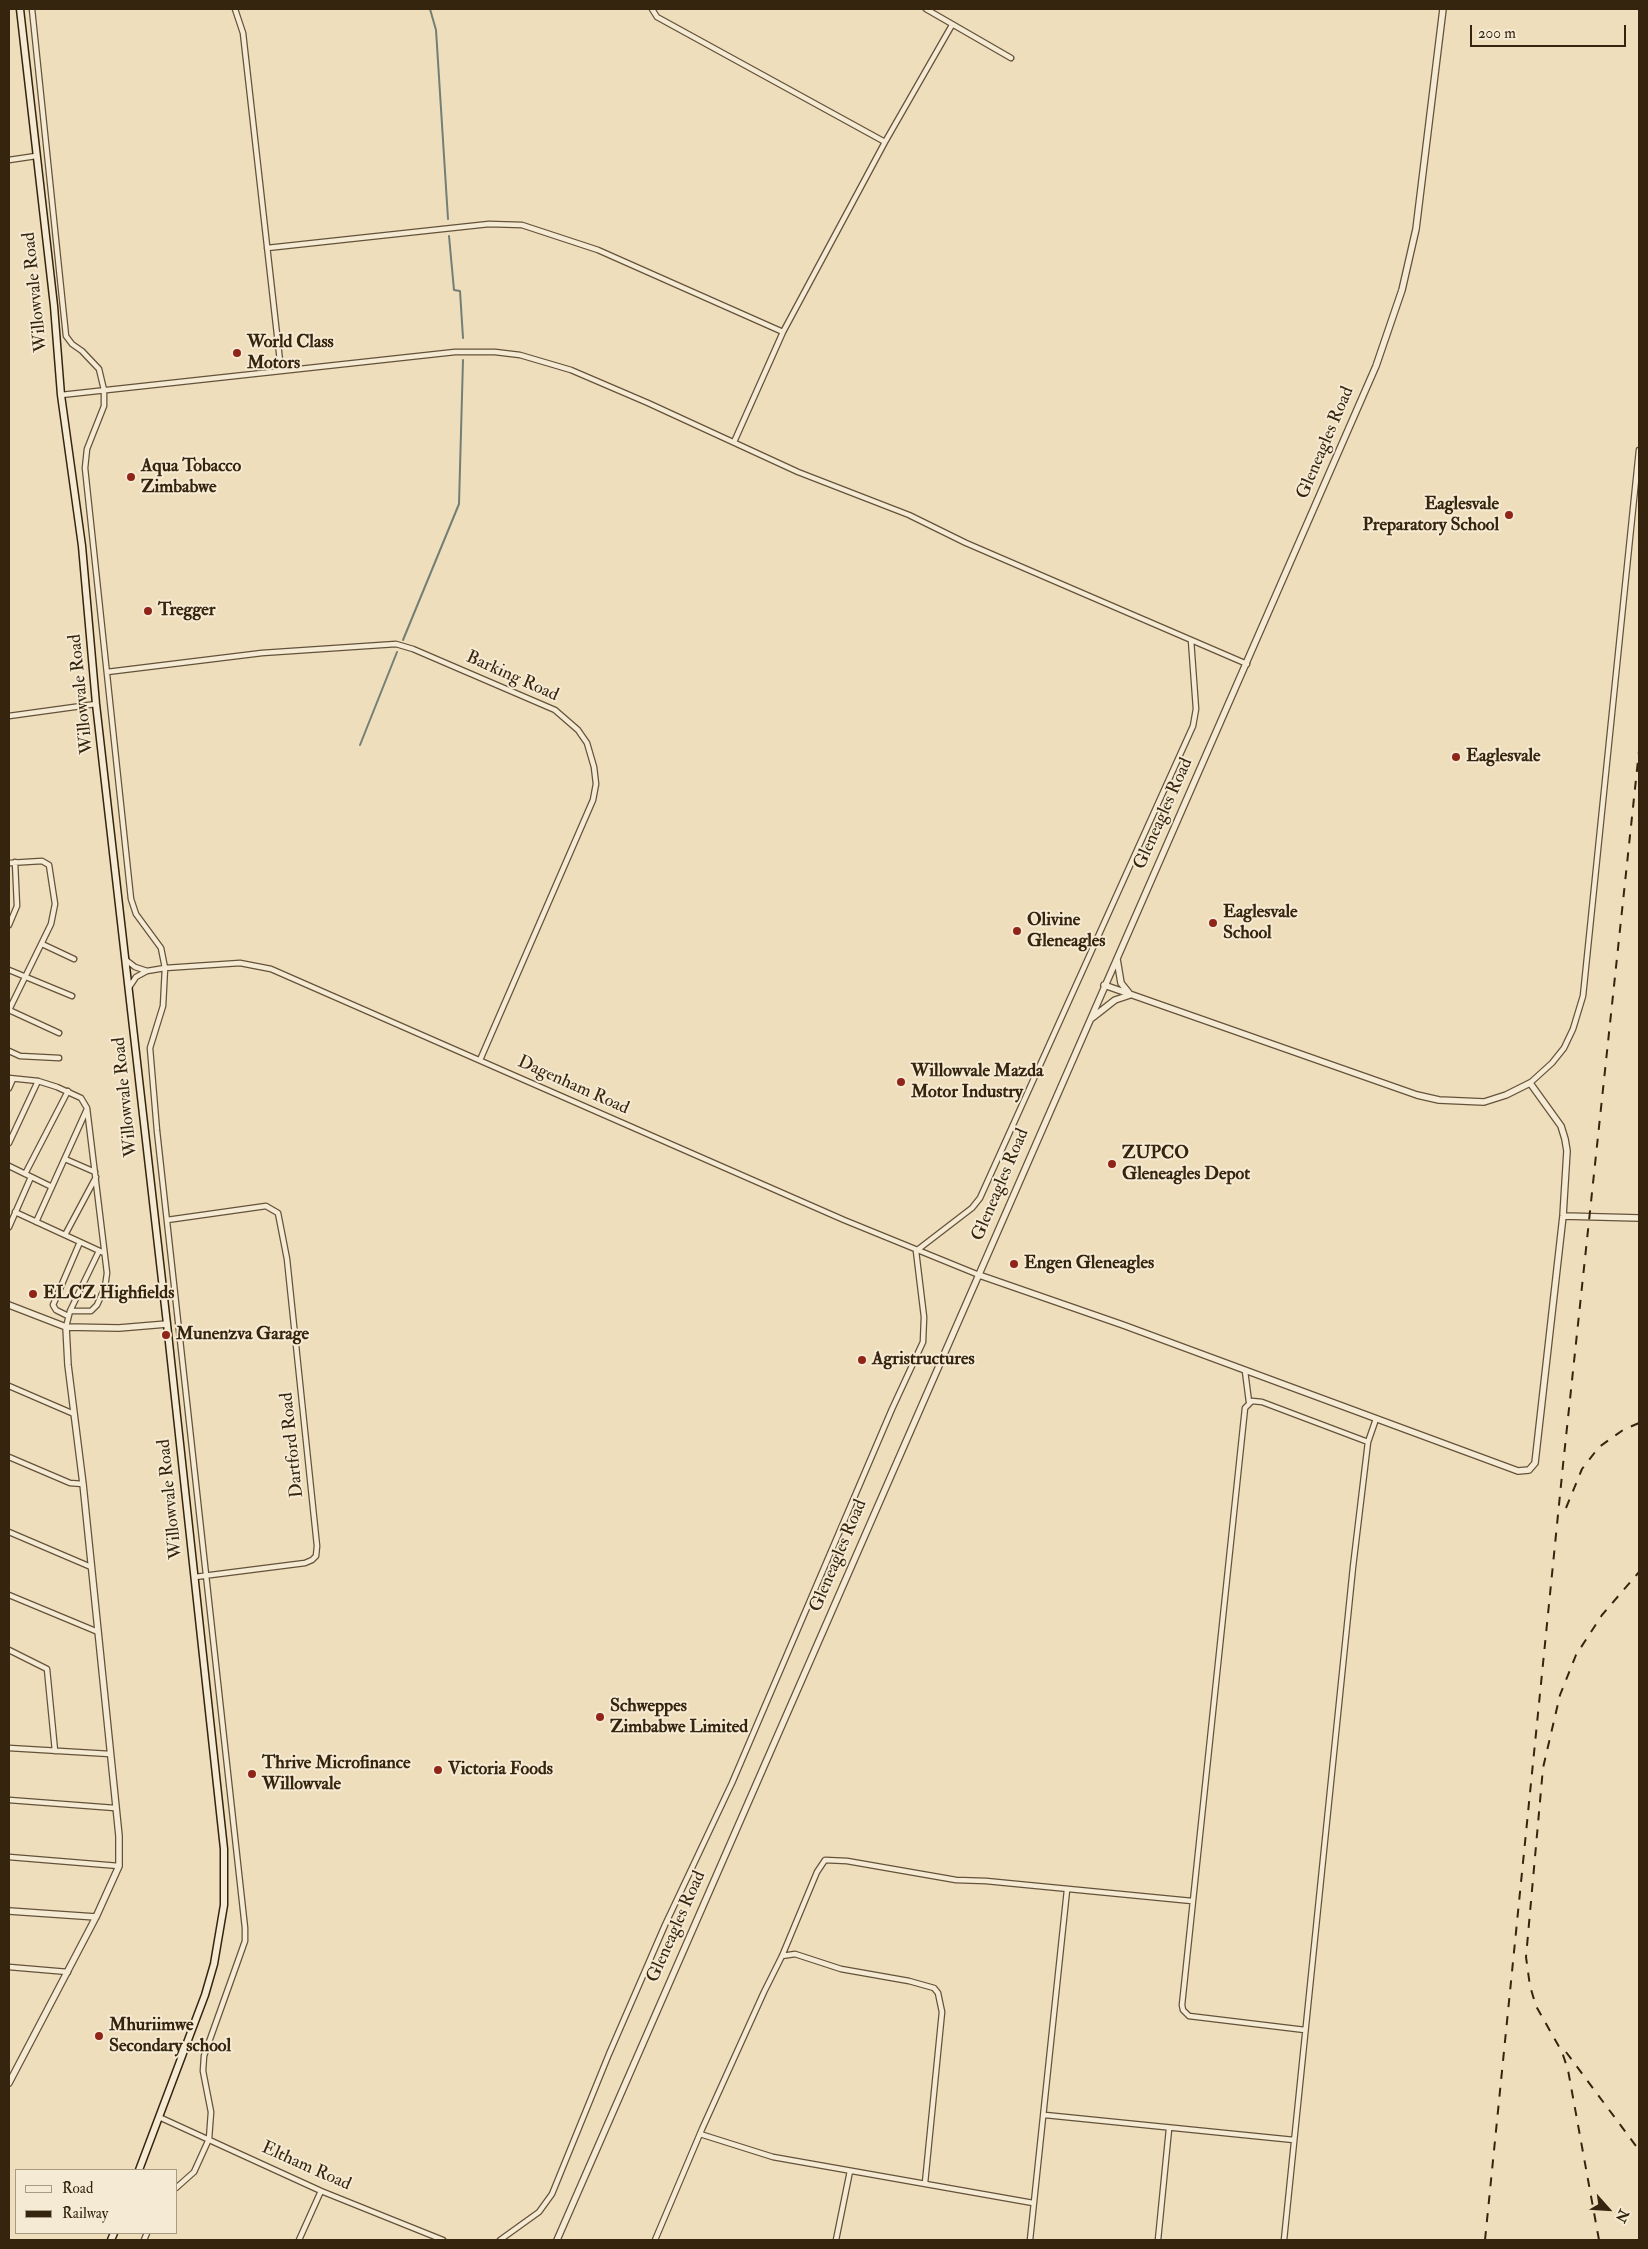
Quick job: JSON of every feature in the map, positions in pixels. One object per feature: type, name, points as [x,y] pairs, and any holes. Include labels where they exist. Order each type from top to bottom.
[{"type":"main road","name":"Willowvale Road","points":[[20,9],[54,306],[61,395],[82,546],[96,704],[130,986],[224,1849],[224,1905],[220,1935],[205,1995],[139,2169]]},
{"type":"street","points":[[32,9],[66,336],[99,369],[104,390],[104,406],[87,449],[85,468],[131,899],[136,914],[161,948],[165,968],[163,1006],[150,1048],[245,1928],[245,1941],[240,1958],[204,2056],[203,2071],[211,2112],[209,2139],[194,2172],[178,2186]]},
{"type":"street","points":[[234,9],[243,33],[281,370]]},
{"type":"street","points":[[652,9],[653,13],[663,20],[885,142]]},
{"type":"street","points":[[926,9],[1011,58]]},
{"type":"street","name":"Gleneagles Road","points":[[557,2240],[1376,366],[1402,290],[1419,209],[1443,9]]},
{"type":"street","points":[[734,442],[783,332],[885,142],[952,25]]},
{"type":"street","points":[[9,160],[36,156]]},
{"type":"street","points":[[267,248],[489,224],[522,225],[623,260],[783,332]]},
{"type":"street","points":[[61,395],[455,352],[495,352],[520,355],[571,370],[798,472],[909,515],[966,543],[1247,664]]},
{"type":"street","points":[[1104,986],[1417,1095],[1439,1100],[1484,1102],[1506,1095],[1530,1083],[1552,1063],[1564,1048],[1579,1013],[1583,996],[1639,450]]},
{"type":"street","points":[[500,2240],[539,2212],[552,2194],[626,2014],[665,1925],[732,1783],[892,1409],[923,1342],[924,1317],[916,1251],[972,1208],[980,1198],[1193,726],[1196,709],[1191,640]]},
{"type":"street","name":"Barking Road","points":[[107,672],[262,653],[396,644],[414,649],[555,710],[578,730],[587,743],[594,767],[596,784],[593,800],[480,1060]]},
{"type":"street","points":[[9,716],[96,704]]},
{"type":"street","points":[[9,925],[16,906],[12,863],[42,861],[51,868],[55,911],[42,944],[9,1010],[59,1034]]},
{"type":"street","points":[[42,944],[74,959]]},
{"type":"street","points":[[1117,956],[1120,983],[1130,995]]},
{"type":"street","points":[[126,960],[136,967],[147,971]]},
{"type":"street","name":"Dagenham Road","points":[[147,971],[240,963],[271,969],[916,1251],[979,1275]]},
{"type":"street","points":[[9,970],[72,996]]},
{"type":"street","points":[[130,986],[136,977],[147,971]]},
{"type":"street","points":[[1090,1020],[1115,1000],[1130,995]]},
{"type":"street","points":[[9,1051],[20,1056],[59,1058]]},
{"type":"street","points":[[9,1088],[11,1079],[38,1081],[68,1091],[84,1101],[87,1108],[101,1252],[106,1274],[105,1288],[97,1305],[91,1311],[69,1314],[54,1309],[53,1305],[80,1242]]},
{"type":"street","points":[[9,1143],[38,1081]]},
{"type":"street","points":[[979,1275],[1518,1471],[1531,1469],[1537,1458],[1567,1164],[1566,1139],[1557,1120],[1530,1083]]},
{"type":"street","points":[[26,1174],[68,1091]]},
{"type":"street","points":[[36,1222],[87,1108]]},
{"type":"street","points":[[65,1159],[95,1175]]},
{"type":"street","points":[[9,1167],[52,1187]]},
{"type":"street","points":[[65,1235],[95,1175]]},
{"type":"street","points":[[9,1228],[32,1177]]},
{"type":"street","name":"Dartford Road","points":[[168,1220],[266,1206],[275,1209],[281,1219],[287,1259],[317,1552],[312,1560],[294,1566],[195,1577]]},
{"type":"street","points":[[15,1212],[101,1252]]},
{"type":"street","points":[[1563,1216],[1639,1218]]},
{"type":"street","points":[[9,2083],[68,1972],[120,1866],[119,1836],[66,1327],[69,1314],[101,1252]]},
{"type":"street","points":[[9,1305],[66,1327],[110,1328],[167,1324]]},
{"type":"street","points":[[1246,1371],[1249,1402],[1244,1408],[1243,1415],[1182,2005],[1185,2014],[1189,2016],[1305,2030]]},
{"type":"street","points":[[9,1386],[74,1414]]},
{"type":"street","points":[[1249,1402],[1262,1402],[1368,1442]]},
{"type":"street","points":[[1284,2240],[1368,1442],[1376,1419]]},
{"type":"street","points":[[9,1457],[70,1484],[83,1484]]},
{"type":"street","points":[[9,1532],[91,1567]]},
{"type":"street","points":[[9,1595],[98,1632]]},
{"type":"street","points":[[9,1650],[47,1669],[55,1751]]},
{"type":"street","points":[[9,1748],[110,1754]]},
{"type":"street","points":[[9,1800],[115,1808]]},
{"type":"street","points":[[9,1858],[120,1866]]},
{"type":"street","points":[[655,2240],[700,2134],[782,1956],[817,1872],[825,1860],[847,1861],[956,1880],[1192,1901]]},
{"type":"street","points":[[1030,2240],[1045,2115],[1067,1890]]},
{"type":"street","points":[[9,1911],[96,1917]]},
{"type":"street","points":[[782,1956],[796,1954],[841,1968],[909,1981],[934,1988],[938,1992],[941,1999],[942,2012],[925,2183]]},
{"type":"street","points":[[9,1967],[68,1972]]},
{"type":"street","points":[[1045,2115],[1169,2129],[1294,2140]]},
{"type":"street","name":"Eltham Road","points":[[159,2117],[321,2191],[443,2240]]},
{"type":"street","points":[[1158,2240],[1169,2129]]},
{"type":"street","points":[[700,2134],[758,2153],[1033,2203]]},
{"type":"street","points":[[836,2240],[850,2171]]},
{"type":"street","points":[[300,2240],[321,2191]]},
{"type":"waterway","points":[[430,9],[436,30],[448,219]]},
{"type":"waterway","points":[[449,236],[454,290],[460,291],[463,338]]},
{"type":"waterway","points":[[403,640],[459,504],[463,360]]},
{"type":"waterway","points":[[360,745],[397,652]]},
{"type":"railway","points":[[1485,2240],[1563,1465],[1639,751]]},
{"type":"railway","points":[[1566,1508],[1582,1469],[1599,1447],[1623,1430],[1639,1423]]},
{"type":"railway","points":[[1599,2240],[1568,2070],[1562,2052],[1536,2006],[1530,1986],[1526,1957],[1543,1768],[1560,1695],[1576,1655],[1602,1615],[1639,1572]]},
{"type":"railway","points":[[1566,2052],[1639,2150]]},
{"type":"place","name":"World Class Motors","points":[[237,353]]},
{"type":"place","name":"Aqua Tobacco Zimbabwe","points":[[131,477]]},
{"type":"place","name":"Eaglesvale Preparatory School","points":[[1509,515]]},
{"type":"place","name":"Tregger","points":[[148,611]]},
{"type":"place","name":"Eaglesvale","points":[[1456,757]]},
{"type":"place","name":"Eaglesvale School","points":[[1213,923]]},
{"type":"place","name":"Olivine Gleneagles","points":[[1017,931]]},
{"type":"place","name":"Willowvale Mazda Motor Industry","points":[[901,1082]]},
{"type":"place","name":"ZUPCO Gleneagles Depot","points":[[1112,1164]]},
{"type":"place","name":"Engen Gleneagles","points":[[1014,1264]]},
{"type":"place","name":"ELCZ Highfields","points":[[33,1294]]},
{"type":"place","name":"Munenzva Garage","points":[[166,1335]]},
{"type":"place","name":"Agristructures","points":[[862,1360]]},
{"type":"place","name":"Schweppes Zimbabwe Limited","points":[[600,1717]]},
{"type":"place","name":"Victoria Foods","points":[[438,1770]]},
{"type":"place","name":"Thrive Microfinance Willowvale","points":[[252,1774]]},
{"type":"place","name":"Mhuriimwe Secondary school","points":[[99,2036]]}]
